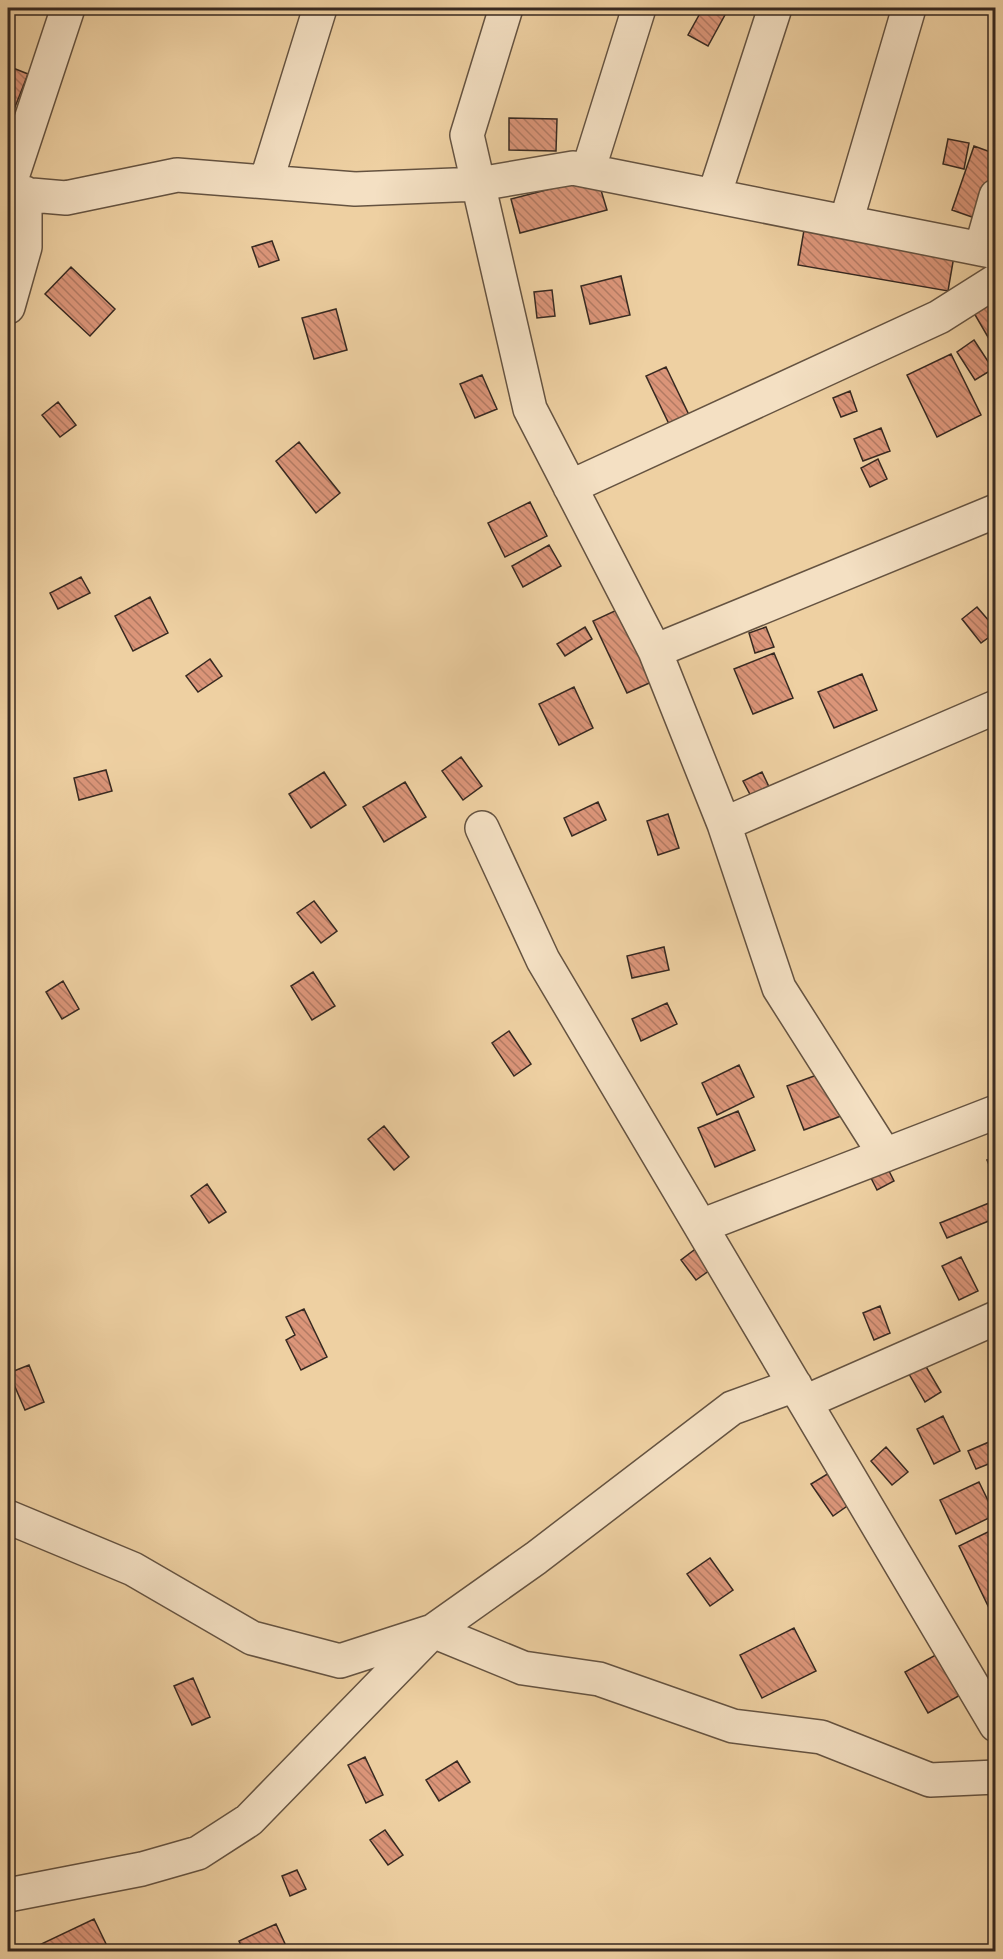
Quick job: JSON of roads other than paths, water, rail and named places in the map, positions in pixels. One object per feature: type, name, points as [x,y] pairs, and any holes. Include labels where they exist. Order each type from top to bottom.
[{"type":"street","points":[[8,307],[25,248],[13,192],[68,8]]},
{"type":"street","points":[[266,182],[320,8]]},
{"type":"street","points":[[506,8],[467,135],[530,410],[655,651],[724,824],[779,988],[885,1155]]},
{"type":"street","points":[[588,171],[639,8]]},
{"type":"street","points":[[714,196],[775,8]]},
{"type":"street","points":[[846,222],[909,8]]},
{"type":"street","points":[[13,192],[66,198],[177,175],[356,189],[478,184],[573,168],[988,251],[996,196]]},
{"type":"street","points":[[570,487],[939,317],[996,281]]},
{"type":"street","points":[[655,651],[996,511]]},
{"type":"street","points":[[724,824],[996,707]]},
{"type":"street","points":[[482,828],[543,960],[996,1725]]},
{"type":"street","points":[[701,1226],[996,1112]]},
{"type":"street","points":[[8,1895],[142,1869],[198,1853],[249,1821],[433,1631],[536,1558],[732,1408],[800,1394],[996,1318]]},
{"type":"street","points":[[8,1517],[133,1569],[252,1638],[263,1641],[340,1661],[433,1631],[523,1668],[599,1679],[733,1726],[821,1737],[930,1780],[996,1777]]}]
